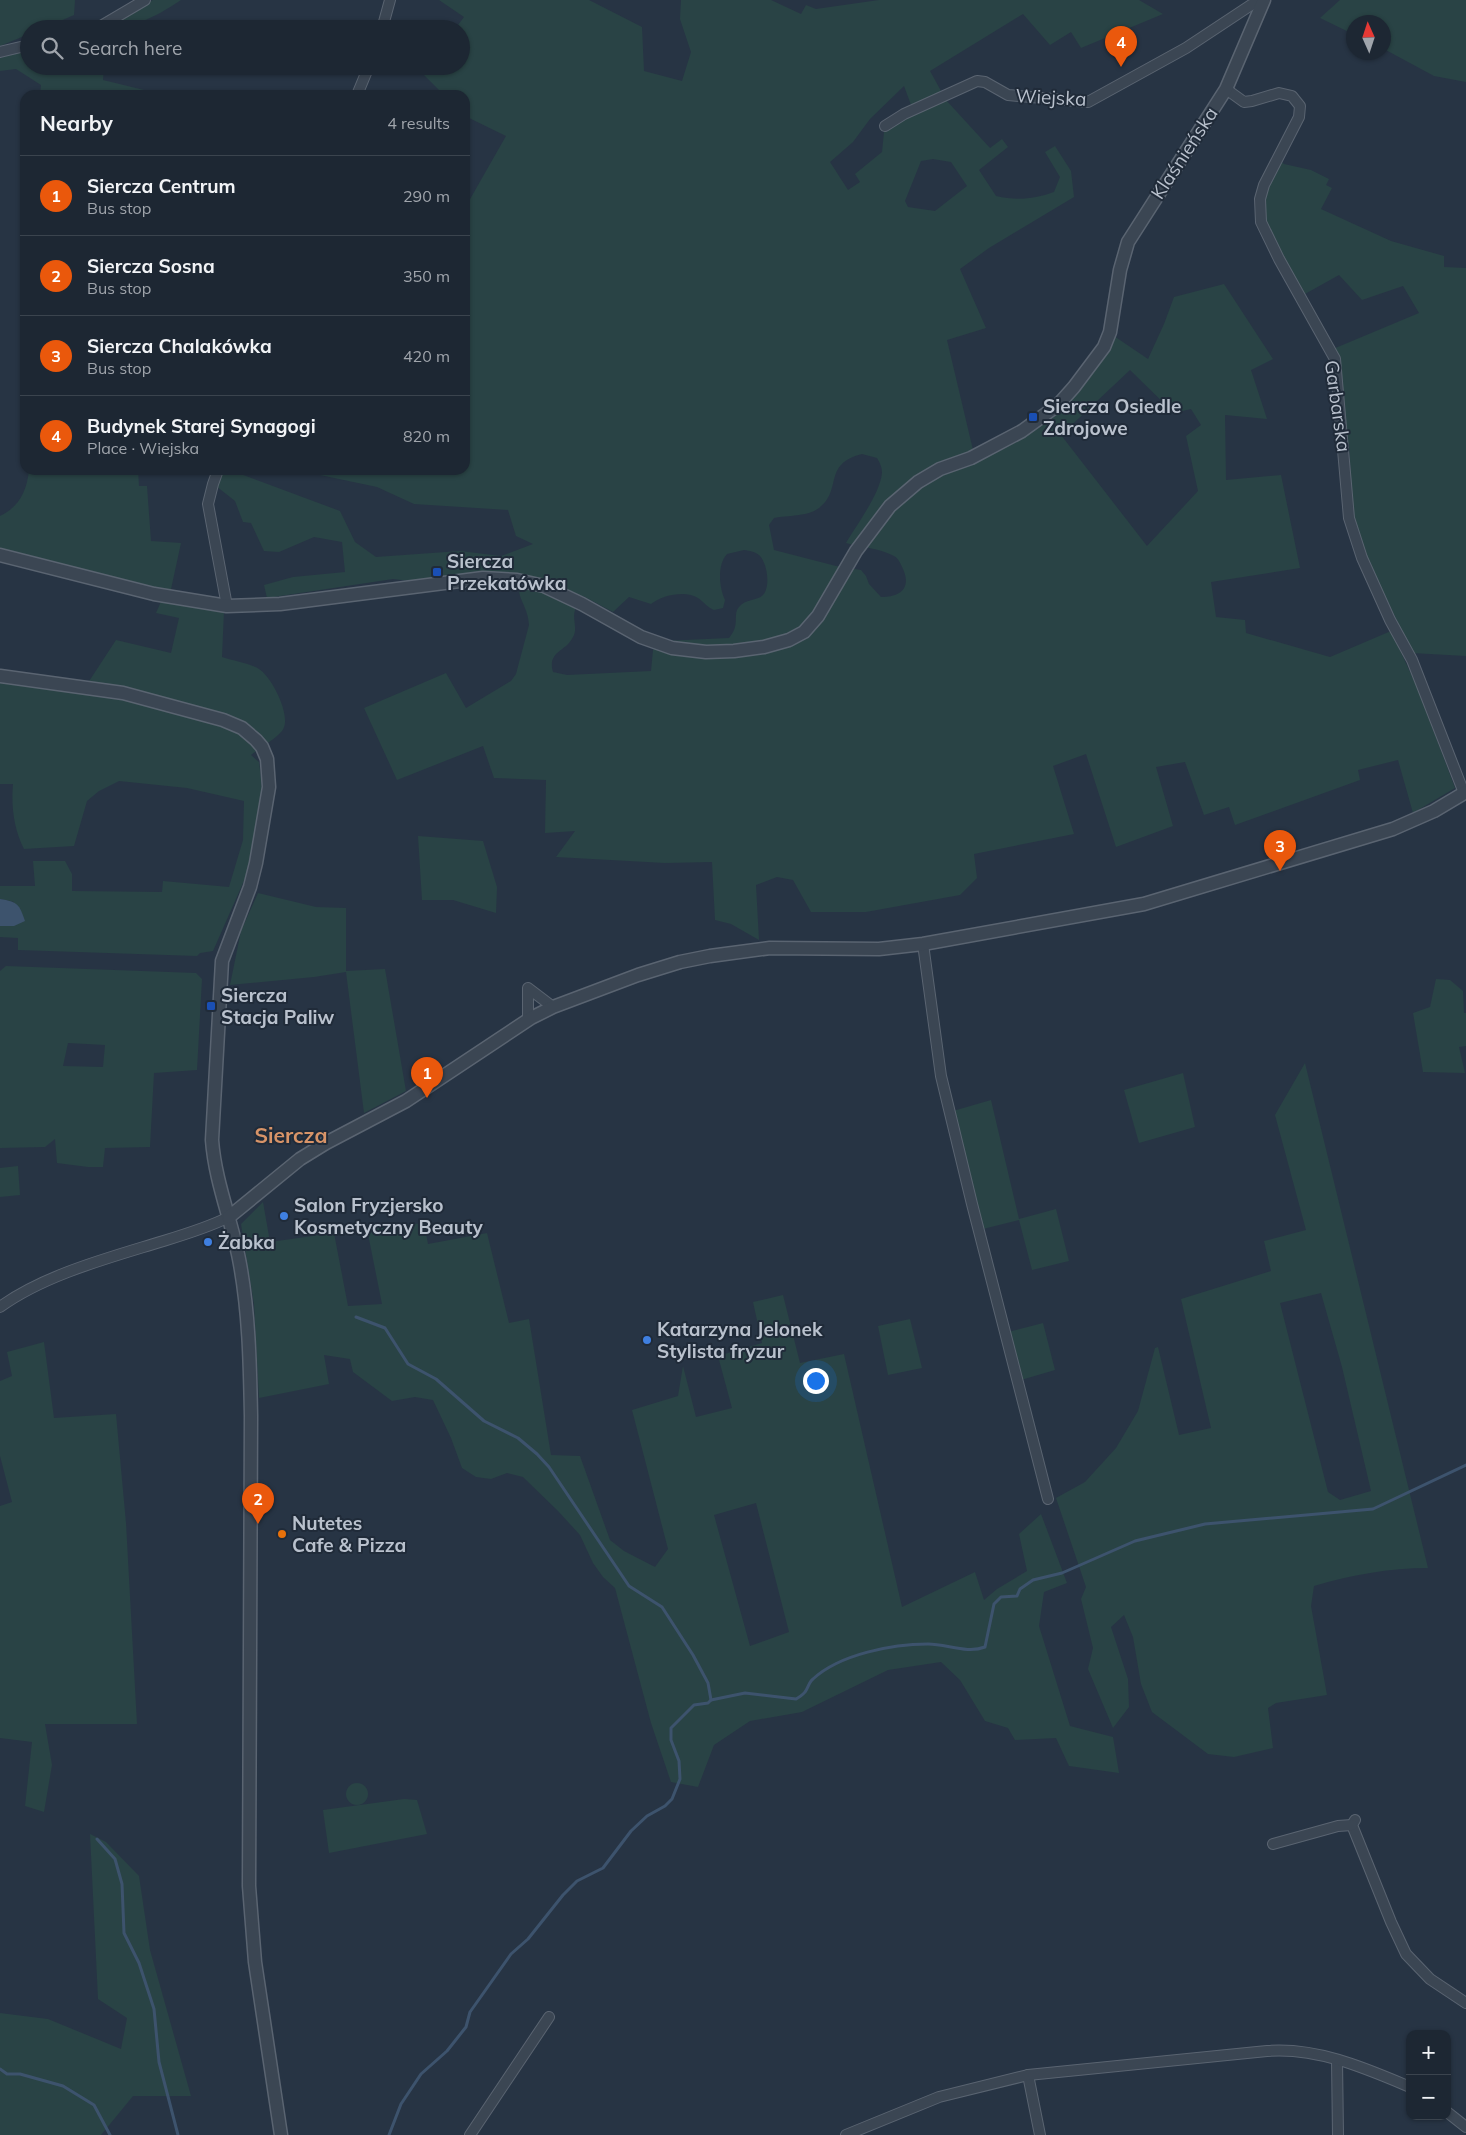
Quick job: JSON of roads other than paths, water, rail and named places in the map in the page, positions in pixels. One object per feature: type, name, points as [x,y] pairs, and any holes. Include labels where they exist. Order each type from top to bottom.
[{"type":"street","points":[[111,20],[145,0]]},
{"type":"street","points":[[384,20],[390,0]]},
{"type":"street","name":"Klaśnieńska","points":[[0,555],[154,594],[227,606],[280,604],[483,578],[517,580],[544,586],[582,604],[641,637],[672,648],[706,652],[734,651],[764,647],[789,640],[804,632],[818,616],[856,551],[890,506],[918,482],[940,469],[971,458],[1013,435],[1058,405],[1104,347],[1110,332],[1120,270],[1128,242],[1226,89],[1264,0]]},
{"type":"street","name":"Wiejska","points":[[885,126],[904,114],[977,81],[985,82],[1008,95],[1088,102],[1186,48],[1251,5],[1264,0]]},
{"type":"street","points":[[0,52],[20,47]]},
{"type":"street","points":[[359,90],[365,75]]},
{"type":"street","name":"Garbarska","points":[[1226,89],[1244,102],[1252,102],[1279,94],[1292,96],[1300,106],[1299,117],[1264,184],[1260,199],[1261,222],[1279,260],[1336,359],[1349,518],[1362,558],[1390,620],[1412,660],[1465,792]]},
{"type":"street","points":[[216,475],[208,504],[227,606]]},
{"type":"street","points":[[0,676],[123,693],[223,720],[242,728],[256,740],[262,747],[267,759],[269,787],[256,862],[250,887],[222,961],[212,1140],[215,1164],[240,1261],[244,1293],[250,1386],[250,1895],[255,1962],[281,2135]]},
{"type":"street","points":[[0,1307],[25,1292],[54,1279],[103,1260],[189,1233],[229,1217],[300,1159],[326,1143],[406,1101],[528,1020],[553,1007],[638,975],[680,962],[770,948],[879,949],[924,944],[1144,904],[1393,829],[1434,811],[1465,792]]},
{"type":"street","points":[[924,944],[942,1076],[972,1204],[1048,1499]]},
{"type":"street","points":[[528,1020],[528,988],[553,1007]]},
{"type":"street","points":[[1273,1844],[1353,1822],[1393,1928],[1406,1954],[1430,1979],[1466,2003]]},
{"type":"street","points":[[470,2135],[549,2018]]},
{"type":"street","points":[[846,2135],[939,2098],[1028,2075],[1273,2050],[1300,2051],[1337,2060],[1406,2086]]},
{"type":"street","points":[[1337,2060],[1338,2135]]},
{"type":"street","points":[[1028,2075],[1040,2135]]},
{"type":"street","points":[[1451,2115],[1466,2126]]},
{"type":"water","points":[[0,899],[11,901],[17,905],[25,921],[14,926],[0,926]]},
{"type":"waterway","points":[[356,1317],[385,1328],[408,1364],[436,1379],[484,1421],[518,1438],[537,1454],[549,1467],[629,1586],[662,1607],[693,1655],[708,1683],[711,1700]]},
{"type":"waterway","points":[[389,2135],[401,2104],[421,2074],[447,2051],[466,2027],[470,2012],[511,1954],[528,1939],[563,1895],[577,1881],[603,1868],[631,1831],[647,1816],[665,1806],[672,1799],[680,1779],[679,1761],[671,1740],[671,1728],[694,1705],[745,1693],[796,1699],[804,1693],[812,1680],[824,1670],[852,1657],[883,1648],[914,1644],[935,1644],[964,1649],[985,1647],[994,1604],[1001,1597],[1017,1596],[1020,1589],[1033,1580],[1062,1573],[1135,1541],[1205,1524],[1373,1509],[1466,1465]]},
{"type":"waterway","points":[[97,1839],[115,1859],[122,1884],[124,1933],[139,1963],[154,2009],[159,2062],[178,2135]]},
{"type":"waterway","points":[[0,2069],[7,2074],[20,2074],[63,2086],[94,2105],[110,2135]]},
{"type":"place","name":"Budynek Starej Synagogi","points":[[1121,67]]},
{"type":"place","name":"Siercza Osiedle Zdrojowe","points":[[1033,417]]},
{"type":"place","name":"Siercza Przekatówka","points":[[437,572]]},
{"type":"place","name":"Siercza Chalakówka","points":[[1280,871]]},
{"type":"place","name":"Siercza Stacja Paliw","points":[[211,1006]]},
{"type":"place","name":"Siercza Centrum","points":[[427,1098]]},
{"type":"place","name":"Salon Fryzjersko Kosmetyczny Beauty","points":[[284,1216]]},
{"type":"place","name":"Żabka","points":[[208,1242]]},
{"type":"place","name":"Katarzyna Jelonek Stylista fryzur","points":[[647,1340]]},
{"type":"place","name":"Siercza Sosna","points":[[258,1524]]},
{"type":"place","name":"Nutetes Cafe & Pizza","points":[[282,1534]]},
{"type":"district","name":"Siercza","points":[[291,1135]]}]
